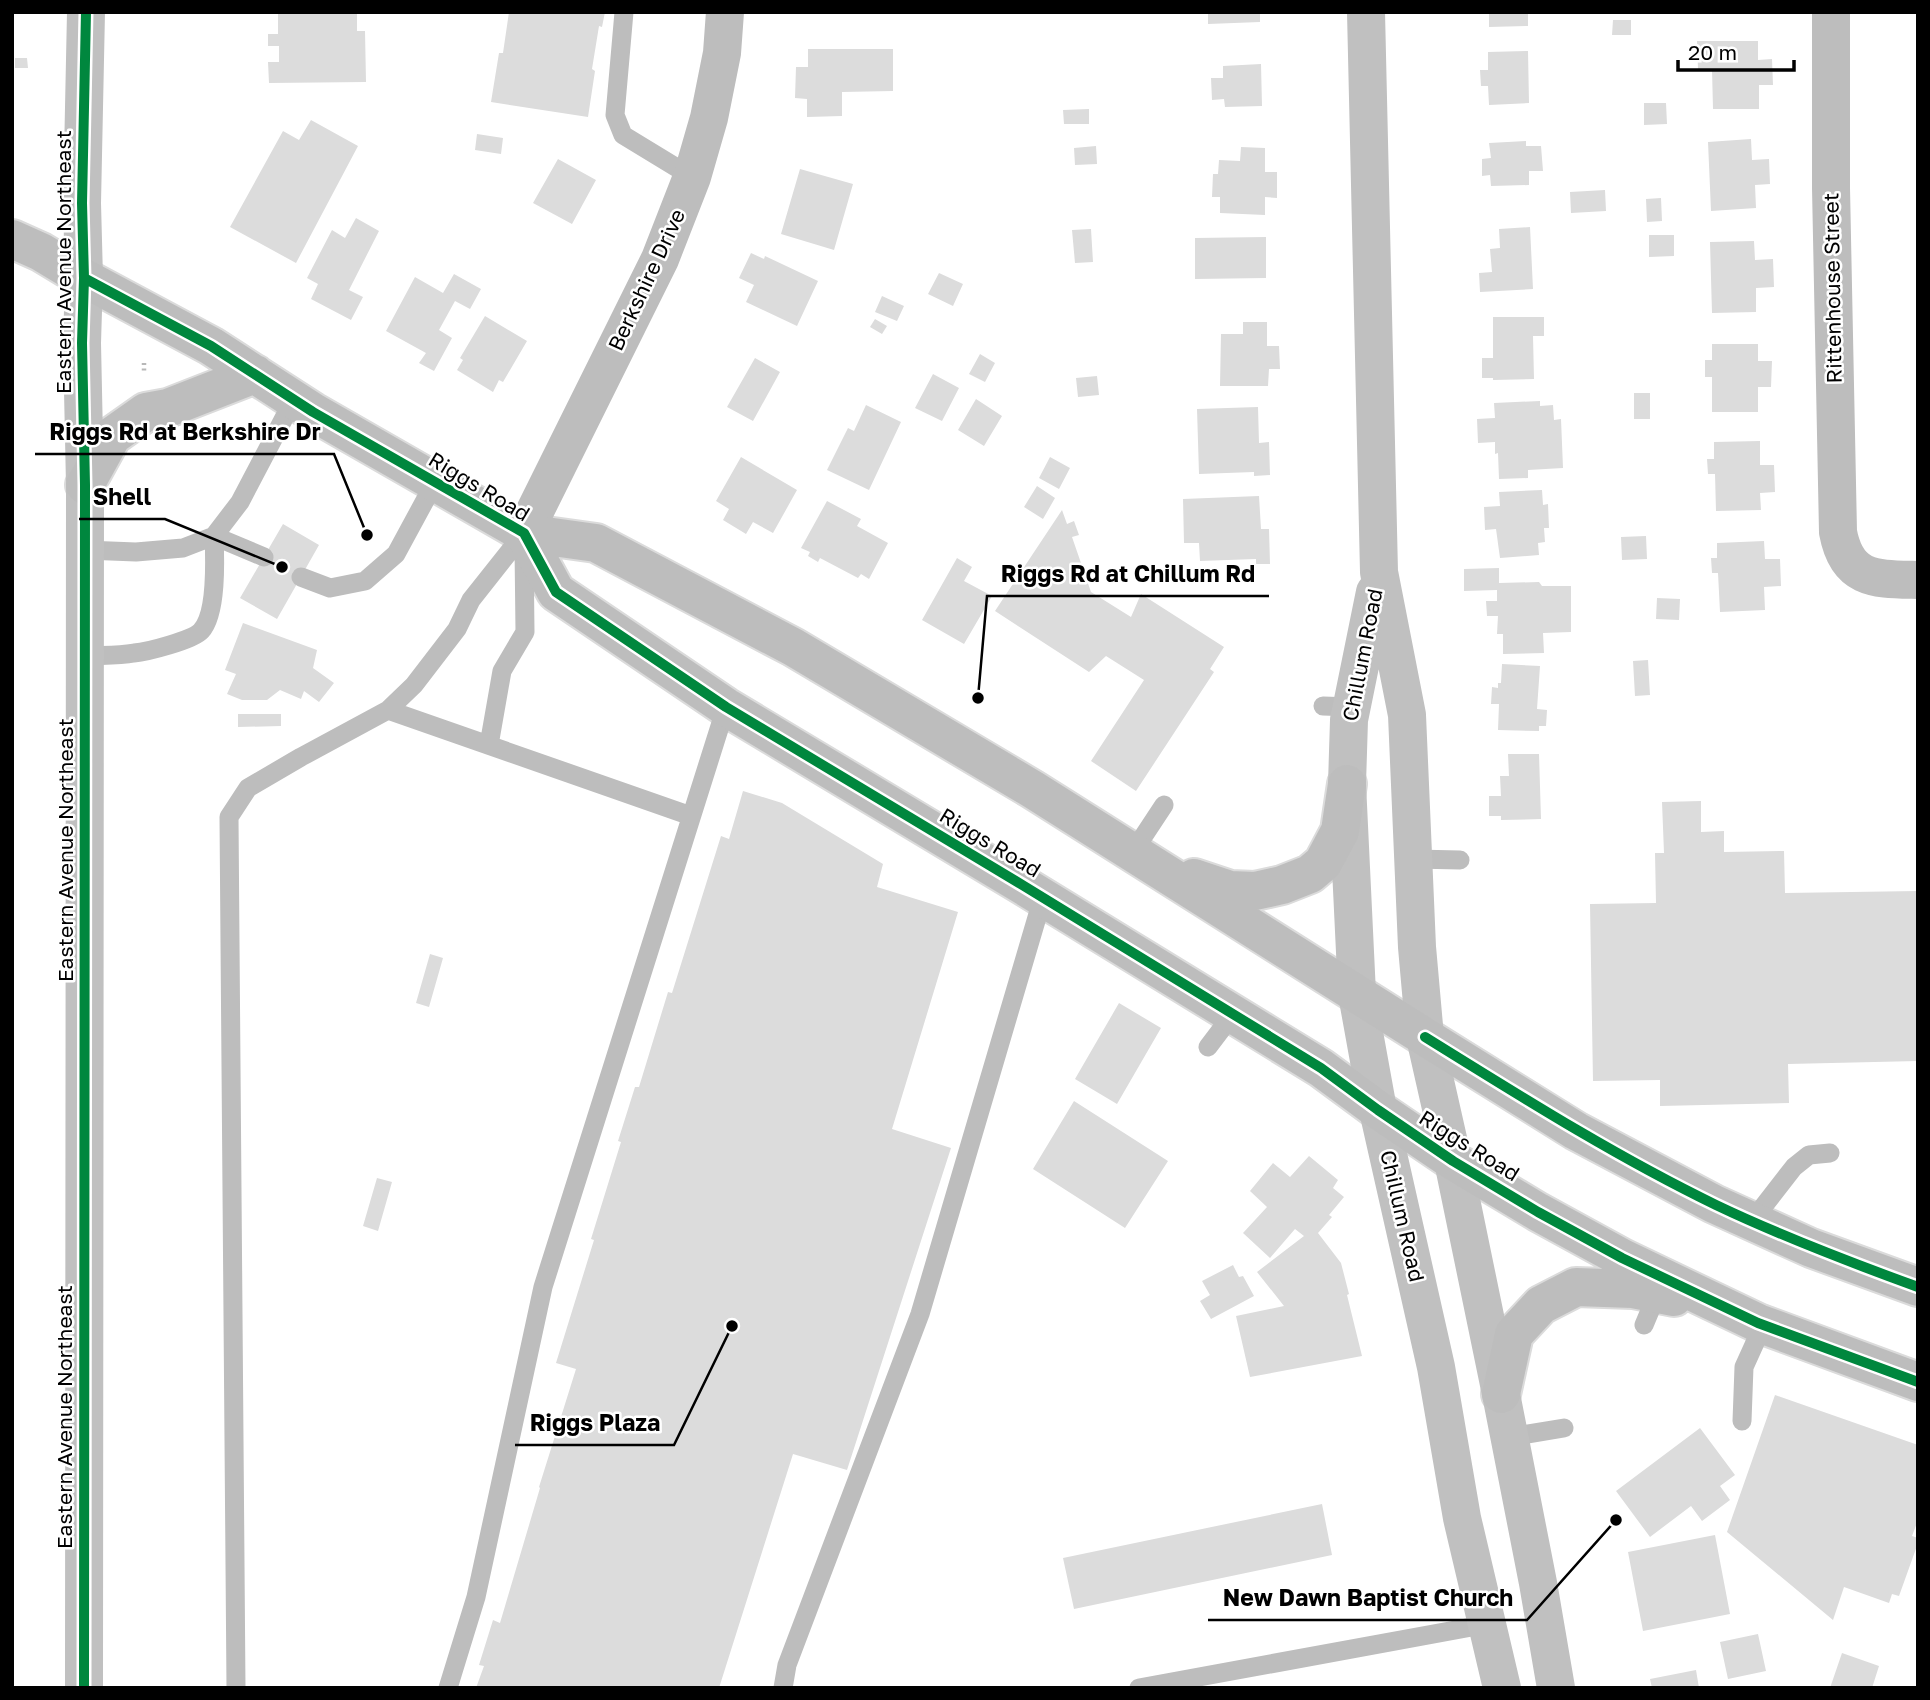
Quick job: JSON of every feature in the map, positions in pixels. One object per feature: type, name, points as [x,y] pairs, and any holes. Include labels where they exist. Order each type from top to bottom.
[{"type":"main road","name":"Berkshire Drive","points":[[524,533],[660,259],[692,177],[709,118],[722,53],[725,12]]},
{"type":"main road","name":"Rittenhouse Street","points":[[1831,12],[1831,188],[1838,532],[1841,549],[1849,562],[1862,572],[1887,579],[1918,580]]},
{"type":"main road","name":"Riggs Road","points":[[12,239],[41,252],[83,278],[211,346],[313,412],[524,533],[596,543],[805,654],[1032,789],[1576,1131],[1714,1204],[1811,1248],[1918,1287]]},
{"type":"main road","points":[[85,485],[112,436],[146,412],[168,408],[255,374]]},
{"type":"main road","name":"Riggs Road","points":[[524,533],[556,592],[726,707],[1321,1068],[1453,1160],[1538,1212],[1622,1258],[1763,1325],[1918,1382]]},
{"type":"main road","points":[[1144,859],[1230,890],[1255,891],[1282,885],[1310,874],[1323,863],[1340,831],[1347,784]]},
{"type":"main road","points":[[1502,1394],[1514,1334],[1541,1305],[1576,1287],[1633,1289],[1650,1309],[1728,1309]]},
{"type":"street","name":"Chillum Road","points":[[1366,12],[1379,572],[1407,715],[1417,947],[1425,1037],[1502,1394],[1556,1688]]},
{"type":"street","name":"Eastern Avenue Northeast","points":[[79,13],[85,485],[84,1688]]},
{"type":"street","name":"Chillum Road","points":[[1379,572],[1338,707],[1349,720],[1347,784],[1357,994],[1378,1110],[1436,1367],[1438,1450],[1462,1518],[1502,1688]]},
{"type":"lane","points":[[624,12],[615,116],[623,135],[692,177]]},
{"type":"lane","points":[[85,550],[136,552],[183,548],[214,536],[240,502],[293,399]]},
{"type":"lane","points":[[301,578],[330,588],[365,581],[396,554],[435,482]]},
{"type":"lane","points":[[236,1688],[229,817],[248,788],[388,710],[414,685],[457,629],[471,600],[524,533]]},
{"type":"lane","points":[[489,746],[502,670],[525,632],[524,533]]},
{"type":"lane","points":[[214,536],[264,556]]},
{"type":"lane","points":[[85,656],[136,653],[185,640],[201,631],[211,610],[215,573],[214,536]]},
{"type":"lane","points":[[448,1688],[476,1597],[543,1287],[726,707]]},
{"type":"lane","points":[[388,710],[691,816]]},
{"type":"lane","points":[[1144,859],[1164,805]]},
{"type":"lane","points":[[1414,859],[1460,860]]},
{"type":"lane","points":[[783,1688],[787,1665],[920,1314],[1043,897]]},
{"type":"lane","points":[[1208,1047],[1233,1014]]},
{"type":"lane","points":[[1752,1221],[1794,1167],[1809,1155],[1830,1153]]},
{"type":"lane","points":[[1742,1421],[1744,1367],[1763,1325]]},
{"type":"lane","points":[[1510,1437],[1564,1429]]},
{"type":"lane","points":[[1139,1688],[1488,1624]]},
{"type":"building","points":[[278,12],[357,12],[357,31],[365,31],[366,82],[269,83],[268,62],[279,62],[279,46],[268,46],[268,34],[278,34]]},
{"type":"building","points":[[509,12],[605,12],[602,27],[599,26],[592,69],[595,71],[588,117],[491,102],[499,53],[503,53]]},
{"type":"building","points":[[1208,12],[1260,12],[1260,22],[1208,24]]},
{"type":"building","points":[[1489,12],[1528,12],[1528,26],[1489,27]]},
{"type":"building","points":[[1613,20],[1631,20],[1631,35],[1612,35]]},
{"type":"building","points":[[1697,41],[1758,41],[1758,60],[1772,59],[1773,85],[1759,85],[1759,109],[1713,109],[1712,69],[1698,69]]},
{"type":"building","points":[[808,49],[893,49],[893,91],[842,92],[842,116],[807,117],[807,99],[795,98],[796,67],[808,67]]},
{"type":"building","points":[[1528,51],[1529,103],[1489,105],[1488,86],[1481,86],[1480,70],[1488,70],[1488,52]]},
{"type":"building","points":[[15,58],[27,58],[28,68],[15,68]]},
{"type":"building","points":[[1261,64],[1262,106],[1225,107],[1224,99],[1212,100],[1211,78],[1223,78],[1223,66]]},
{"type":"building","points":[[1644,103],[1666,103],[1667,124],[1644,125]]},
{"type":"building","points":[[1089,109],[1089,124],[1064,124],[1063,110]]},
{"type":"building","points":[[311,120],[358,146],[296,263],[230,227],[283,131],[299,140]]},
{"type":"building","points":[[477,134],[503,138],[501,154],[475,150]]},
{"type":"building","points":[[1751,139],[1752,160],[1769,159],[1770,184],[1755,185],[1756,208],[1711,211],[1708,142]]},
{"type":"building","points":[[1526,141],[1526,146],[1541,146],[1543,171],[1529,171],[1529,185],[1491,186],[1490,175],[1482,176],[1482,159],[1491,158],[1489,143]]},
{"type":"building","points":[[1096,146],[1097,164],[1075,165],[1074,148]]},
{"type":"building","points":[[1241,147],[1265,148],[1265,172],[1277,172],[1277,198],[1265,197],[1265,215],[1220,213],[1220,197],[1212,197],[1213,174],[1218,174],[1219,160],[1240,161]]},
{"type":"building","points":[[558,159],[596,180],[572,224],[533,203]]},
{"type":"building","points":[[800,169],[853,184],[834,250],[781,234]]},
{"type":"building","points":[[1605,190],[1606,211],[1571,213],[1570,192]]},
{"type":"building","points":[[1661,198],[1662,221],[1647,222],[1646,199]]},
{"type":"building","points":[[356,218],[379,231],[349,290],[363,297],[351,320],[311,299],[318,284],[307,278],[332,230],[345,238]]},
{"type":"building","points":[[1530,227],[1533,289],[1480,292],[1479,273],[1492,272],[1490,249],[1500,248],[1499,229]]},
{"type":"building","points":[[1091,229],[1093,262],[1075,263],[1072,230]]},
{"type":"building","points":[[1649,235],[1674,235],[1674,256],[1649,257]]},
{"type":"building","points":[[1266,237],[1266,278],[1195,279],[1195,238]]},
{"type":"building","points":[[1754,241],[1755,260],[1773,259],[1774,287],[1756,288],[1756,312],[1712,313],[1710,242]]},
{"type":"building","points":[[751,253],[764,259],[765,256],[818,281],[797,326],[746,302],[754,285],[739,278]]},
{"type":"building","points":[[939,273],[963,284],[953,306],[928,294]]},
{"type":"building","points":[[454,274],[481,289],[470,309],[455,301],[439,330],[452,338],[434,371],[419,363],[426,353],[386,331],[415,277],[443,293]]},
{"type":"building","points":[[882,296],[904,306],[897,321],[875,312]]},
{"type":"building","points":[[485,316],[527,341],[503,382],[499,380],[493,392],[457,370],[463,360],[460,358]]},
{"type":"building","points":[[1493,317],[1544,317],[1544,336],[1533,336],[1534,379],[1482,378],[1482,358],[1493,358]]},
{"type":"building","points":[[875,319],[887,326],[882,334],[870,327]]},
{"type":"building","points":[[1243,322],[1267,322],[1267,346],[1279,346],[1280,369],[1269,369],[1268,386],[1220,386],[1221,334],[1243,334]]},
{"type":"building","points":[[1712,344],[1758,344],[1758,361],[1772,361],[1771,387],[1758,387],[1758,412],[1712,412],[1712,377],[1705,377],[1705,360],[1712,360]]},
{"type":"building","points":[[980,354],[995,363],[985,382],[969,374]]},
{"type":"building","points":[[755,358],[780,372],[753,421],[727,407]]},
{"type":"building","points":[[933,374],[959,388],[942,421],[915,408]]},
{"type":"building","points":[[1097,376],[1099,395],[1078,397],[1076,378]]},
{"type":"building","points":[[1634,393],[1650,393],[1650,419],[1634,419]]},
{"type":"building","points":[[976,399],[1002,416],[984,446],[958,430]]},
{"type":"building","points":[[1540,401],[1540,406],[1553,405],[1554,420],[1561,419],[1563,468],[1528,470],[1528,478],[1499,479],[1495,442],[1478,443],[1477,419],[1495,418],[1494,403]]},
{"type":"building","points":[[866,405],[901,422],[869,490],[827,470],[848,428],[854,431]]},
{"type":"building","points":[[1258,407],[1259,443],[1269,442],[1270,475],[1254,476],[1254,472],[1199,474],[1197,409]]},
{"type":"building","points":[[1760,441],[1760,465],[1774,465],[1775,492],[1760,493],[1761,510],[1716,511],[1715,474],[1708,474],[1707,459],[1714,459],[1714,442]]},
{"type":"building","points":[[741,457],[797,490],[773,533],[753,522],[746,534],[723,520],[729,509],[716,501]]},
{"type":"building","points":[[1050,457],[1070,468],[1059,489],[1039,478]]},
{"type":"building","points":[[1037,486],[1055,498],[1043,519],[1024,507]]},
{"type":"building","points":[[1542,490],[1543,505],[1548,504],[1549,528],[1544,528],[1545,542],[1538,543],[1539,555],[1500,558],[1496,529],[1485,530],[1484,507],[1500,506],[1499,492]]},
{"type":"building","points":[[1259,496],[1261,529],[1269,529],[1270,564],[1256,564],[1256,559],[1200,561],[1199,543],[1184,543],[1183,499]]},
{"type":"building","points":[[827,501],[861,519],[857,526],[888,543],[869,579],[861,574],[858,578],[820,558],[818,562],[808,556],[810,552],[801,548]]},
{"type":"building","points":[[1062,510],[1067,524],[1074,521],[1079,535],[1072,537],[1091,592],[1131,617],[1141,594],[1224,647],[1210,669],[1214,672],[1136,791],[1091,761],[1144,680],[1106,656],[1089,672],[995,611]]},
{"type":"building","points":[[283,524],[319,545],[277,619],[240,598]]},
{"type":"building","points":[[1646,536],[1647,559],[1622,560],[1621,537]]},
{"type":"building","points":[[1764,541],[1765,559],[1780,559],[1781,586],[1764,587],[1765,610],[1720,612],[1718,573],[1712,573],[1711,558],[1717,558],[1717,543]]},
{"type":"building","points":[[957,558],[972,567],[964,581],[992,596],[964,644],[922,620]]},
{"type":"building","points":[[1499,568],[1499,583],[1539,582],[1542,586],[1571,586],[1571,632],[1543,633],[1544,653],[1503,654],[1503,634],[1497,634],[1498,616],[1487,616],[1486,601],[1497,601],[1497,590],[1464,591],[1464,569]]},
{"type":"building","points":[[1657,598],[1680,599],[1679,620],[1656,619]]},
{"type":"building","points":[[243,623],[317,650],[313,668],[334,683],[319,702],[304,691],[301,699],[280,690],[267,700],[242,700],[227,694],[236,674],[225,670]]},
{"type":"building","points":[[1648,660],[1650,695],[1635,696],[1633,661]]},
{"type":"building","points":[[1502,664],[1540,666],[1537,709],[1547,710],[1546,726],[1539,726],[1539,731],[1498,730],[1499,704],[1491,704],[1492,687],[1498,688],[1498,683],[1501,683]]},
{"type":"building","points":[[238,714],[281,714],[281,726],[238,727]]},
{"type":"building","points":[[1508,754],[1539,754],[1541,819],[1501,820],[1501,816],[1489,816],[1489,796],[1501,796],[1500,776],[1509,776]]},
{"type":"building","points":[[743,791],[782,803],[883,864],[877,887],[958,912],[892,1129],[951,1148],[847,1470],[793,1454],[719,1688],[476,1688],[484,1666],[479,1665],[493,1620],[500,1623],[576,1369],[556,1363],[594,1240],[591,1239],[621,1142],[618,1141],[635,1087],[639,1087],[668,992],[672,993],[721,836],[729,839]]},
{"type":"building","points":[[1701,801],[1701,832],[1724,831],[1724,852],[1784,851],[1785,893],[1918,891],[1918,1061],[1788,1064],[1789,1103],[1660,1106],[1660,1080],[1593,1081],[1590,904],[1656,903],[1655,853],[1664,853],[1662,802]]},
{"type":"building","points":[[430,954],[443,958],[429,1007],[416,1003]]},
{"type":"building","points":[[1119,1003],[1161,1028],[1117,1104],[1075,1079]]},
{"type":"building","points":[[1074,1101],[1168,1161],[1125,1228],[1033,1169]]},
{"type":"building","points":[[1309,1156],[1338,1180],[1333,1188],[1344,1197],[1318,1233],[1341,1263],[1362,1356],[1250,1377],[1236,1316],[1284,1306],[1257,1272],[1304,1236],[1295,1229],[1270,1258],[1243,1233],[1267,1207],[1250,1191],[1273,1163],[1290,1177]]},
{"type":"building","points":[[377,1178],[392,1182],[378,1231],[363,1226]]},
{"type":"building","points":[[1233,1265],[1239,1277],[1243,1276],[1254,1296],[1211,1319],[1200,1301],[1210,1295],[1202,1281]]},
{"type":"building","points":[[1775,1395],[1918,1445],[1918,1520],[1912,1536],[1918,1538],[1918,1543],[1899,1596],[1892,1594],[1889,1603],[1844,1587],[1833,1620],[1727,1532]]},
{"type":"building","points":[[1700,1428],[1735,1475],[1720,1486],[1730,1500],[1702,1521],[1691,1506],[1650,1537],[1616,1491]]},
{"type":"building","points":[[1322,1504],[1332,1555],[1074,1609],[1063,1558]]},
{"type":"building","points":[[1715,1535],[1730,1614],[1643,1631],[1628,1552]]},
{"type":"building","points":[[1758,1634],[1766,1671],[1728,1679],[1720,1642]]},
{"type":"building","points":[[1842,1653],[1879,1666],[1872,1688],[1830,1688]]},
{"type":"building","points":[[1696,1670],[1699,1688],[1652,1688],[1650,1679]]},
{"type":"cycle path","points":[[84,1688],[85,485],[82,203],[86,12]]},
{"type":"cycle path","points":[[84,278],[211,346],[313,412],[524,533],[556,592],[726,707],[1321,1068],[1453,1161],[1622,1258],[1758,1323],[1918,1382]]},
{"type":"cycle path","points":[[1425,1037],[1568,1125],[1678,1186],[1790,1238],[1918,1287]]},
{"type":"place","name":"Riggs Rd at Berkshire Dr","points":[[367,535]]},
{"type":"place","name":"Shell","points":[[282,567]]},
{"type":"place","name":"Riggs Rd at Chillum Rd","points":[[978,698]]},
{"type":"place","name":"Riggs Plaza","points":[[732,1326]]},
{"type":"place","name":"New Dawn Baptist Church","points":[[1616,1520]]}]
